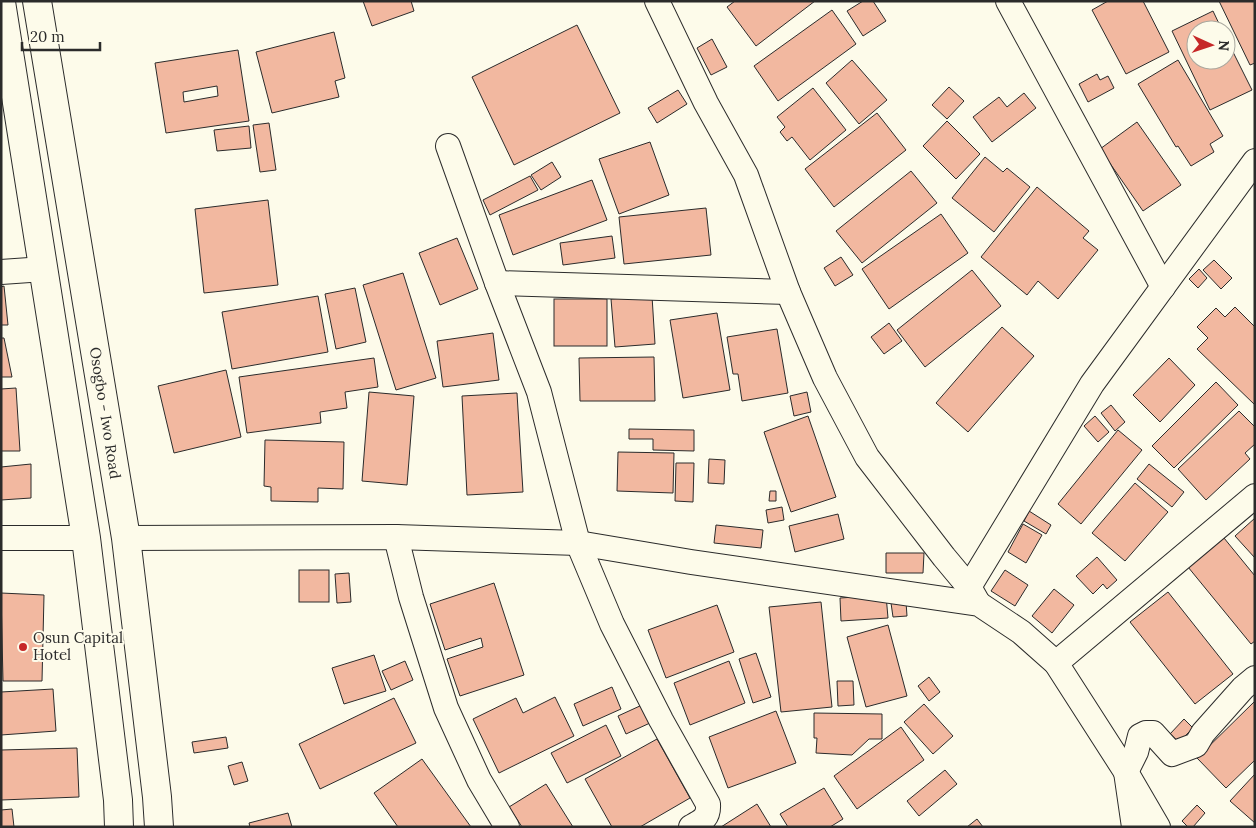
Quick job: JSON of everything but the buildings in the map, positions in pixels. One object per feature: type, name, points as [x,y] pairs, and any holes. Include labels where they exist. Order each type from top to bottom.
[{"type":"main road","name":"Osogbo - Iwo Road","points":[[37,1],[126,538],[159,827]]},
{"type":"main road","points":[[1,2],[86,538],[118,800],[119,827]]},
{"type":"street","points":[[657,1],[706,103],[746,175],[788,292],[825,378],[867,456],[974,596],[1021,632],[1056,663],[1126,772],[1158,827]]},
{"type":"street","points":[[1008,1],[1163,286]]},
{"type":"street","points":[[448,146],[497,283],[539,392],[578,543],[612,624],[661,720],[708,804],[709,812],[705,819],[691,827]]},
{"type":"street","points":[[974,596],[1092,384],[1255,160]]},
{"type":"street","points":[[1,272],[44,269]]},
{"type":"street","points":[[497,283],[788,292]]},
{"type":"street","points":[[1056,663],[1255,496]]},
{"type":"street","points":[[396,537],[411,597],[446,708],[480,780],[506,827]]},
{"type":"street","points":[[126,538],[396,537],[578,543],[691,562],[974,596]]},
{"type":"street","points":[[1,538],[86,538]]},
{"type":"street","points":[[1134,827],[1126,772],[1136,752],[1140,736],[1146,733],[1153,733],[1172,754],[1196,745],[1203,733],[1243,688],[1255,678]]},
{"type":"place","name":"Osun Capital Hotel","points":[[23,647]]}]
